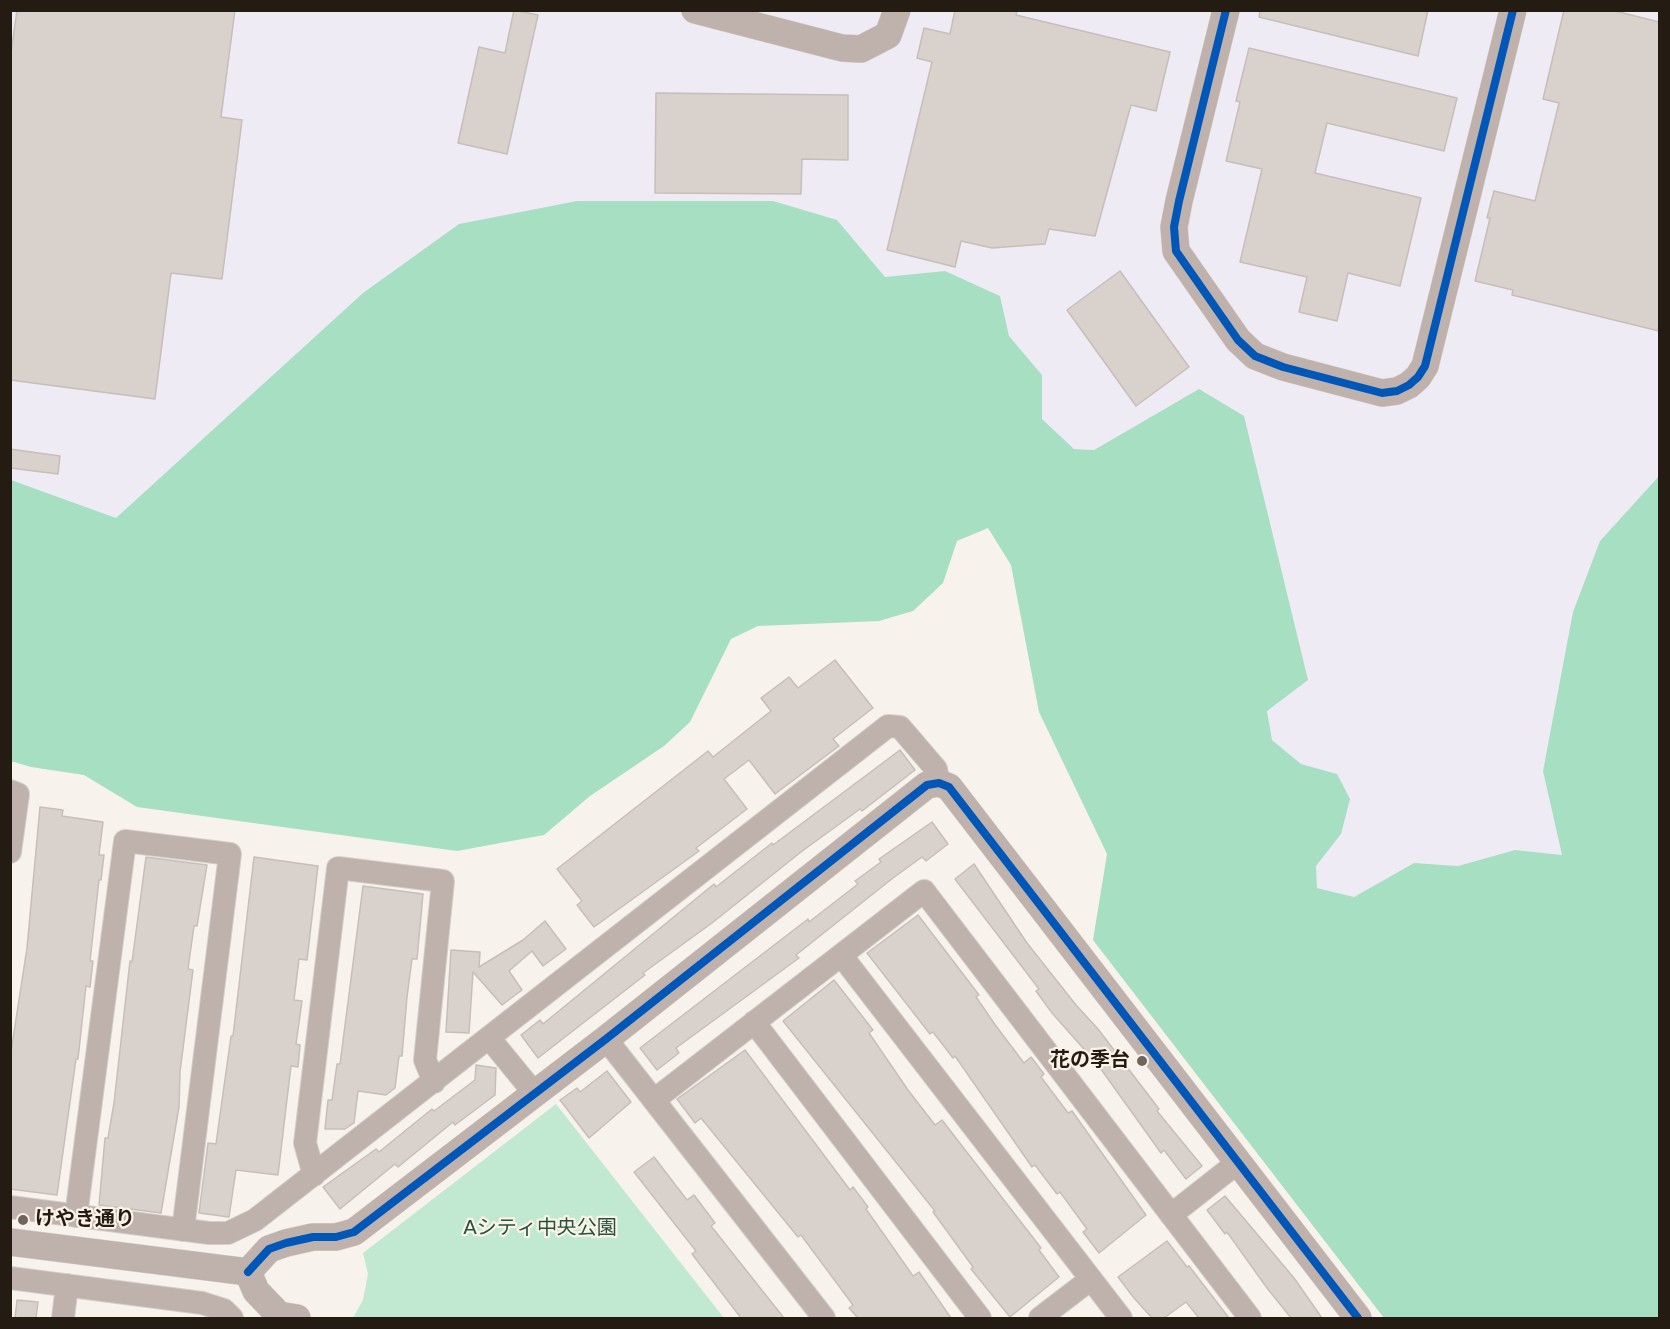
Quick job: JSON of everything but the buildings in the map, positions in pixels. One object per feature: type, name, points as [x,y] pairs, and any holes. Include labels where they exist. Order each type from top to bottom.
[{"type":"street","points":[[695,10],[842,48],[861,49],[888,35],[897,10]]},
{"type":"street","points":[[1226,10],[1179,201],[1174,227],[1176,251],[1238,340],[1255,356],[1283,367],[1382,393],[1397,391],[1408,385],[1418,377],[1425,366],[1513,10]]},
{"type":"street","points":[[10,1207],[183,1230],[228,1233],[255,1220],[314,1175],[888,726],[900,727],[936,769],[939,783]]},
{"type":"street","points":[[248,1272],[269,1249],[304,1239],[336,1237],[354,1232],[606,1039],[927,785],[939,783],[949,787],[1358,1318]]},
{"type":"street","points":[[10,791],[18,794],[10,852]]},
{"type":"street","points":[[76,1216],[124,841],[206,851],[230,855],[183,1230]]},
{"type":"street","points":[[314,1175],[304,1143],[338,868],[443,881],[425,1060],[434,1082]]},
{"type":"street","points":[[654,1100],[924,891],[1250,1318]]},
{"type":"street","points":[[841,955],[1121,1318]]},
{"type":"street","points":[[754,1022],[980,1318]]},
{"type":"street","points":[[490,1039],[535,1094]]},
{"type":"street","points":[[606,1039],[824,1318]]},
{"type":"street","points":[[1171,1215],[1237,1163]]},
{"type":"street","points":[[10,1242],[248,1272]]},
{"type":"street","points":[[248,1272],[256,1291],[279,1315],[297,1318]]},
{"type":"street","points":[[10,1278],[67,1285],[171,1309],[202,1303],[224,1311],[232,1318]]},
{"type":"street","points":[[1040,1318],[1091,1279]]},
{"type":"street","points":[[63,1318],[67,1285]]},
{"type":"shaded area","points":[[10,11],[1659,11],[1659,476],[1600,541],[1543,771],[1562,855],[1515,850],[1458,866],[1414,863],[1354,897],[1317,888],[1316,866],[1341,834],[1337,774],[1301,764],[1272,740],[1199,389],[1094,450],[1074,449],[1042,419],[1042,375],[1009,336],[1000,296],[945,271],[885,277],[837,220],[459,224],[363,293],[116,518],[11,480]]},
{"type":"green space","points":[[577,201],[773,201],[837,220],[885,277],[945,271],[1000,296],[1009,336],[1042,375],[1042,419],[1074,449],[1094,450],[1199,389],[1244,416],[1308,680],[1267,711],[1272,740],[1301,764],[1337,774],[1350,799],[1341,834],[1316,866],[1317,888],[1354,897],[1414,863],[1458,866],[1515,850],[1562,855],[1543,771],[1573,612],[1600,541],[1659,476],[1659,1318],[1384,1318],[1093,940],[1107,854],[1039,712],[1011,565],[988,528],[957,541],[943,583],[913,611],[879,621],[758,626],[731,639],[690,722],[664,746],[590,796],[544,835],[457,851],[137,807],[84,775],[31,767],[11,761],[11,480],[116,518],[363,293],[459,224]]},
{"type":"green space","name":"Aシティ中央公園","points":[[556,1104],[724,1318],[353,1318],[363,1300],[368,1274],[363,1253]]},
{"type":"cycle path","points":[[1226,10],[1179,201],[1174,227],[1176,251],[1238,340],[1255,356],[1283,367],[1382,393],[1397,391],[1409,385],[1425,366],[1513,10]]},
{"type":"cycle path","points":[[248,1272],[269,1249],[313,1237],[336,1237],[354,1232],[606,1039],[927,785],[939,783],[949,787],[1358,1318]]},
{"type":"place","name":"花の季台","points":[[1142,1061]]},
{"type":"place","name":"けやき通り","points":[[23,1220]]}]
